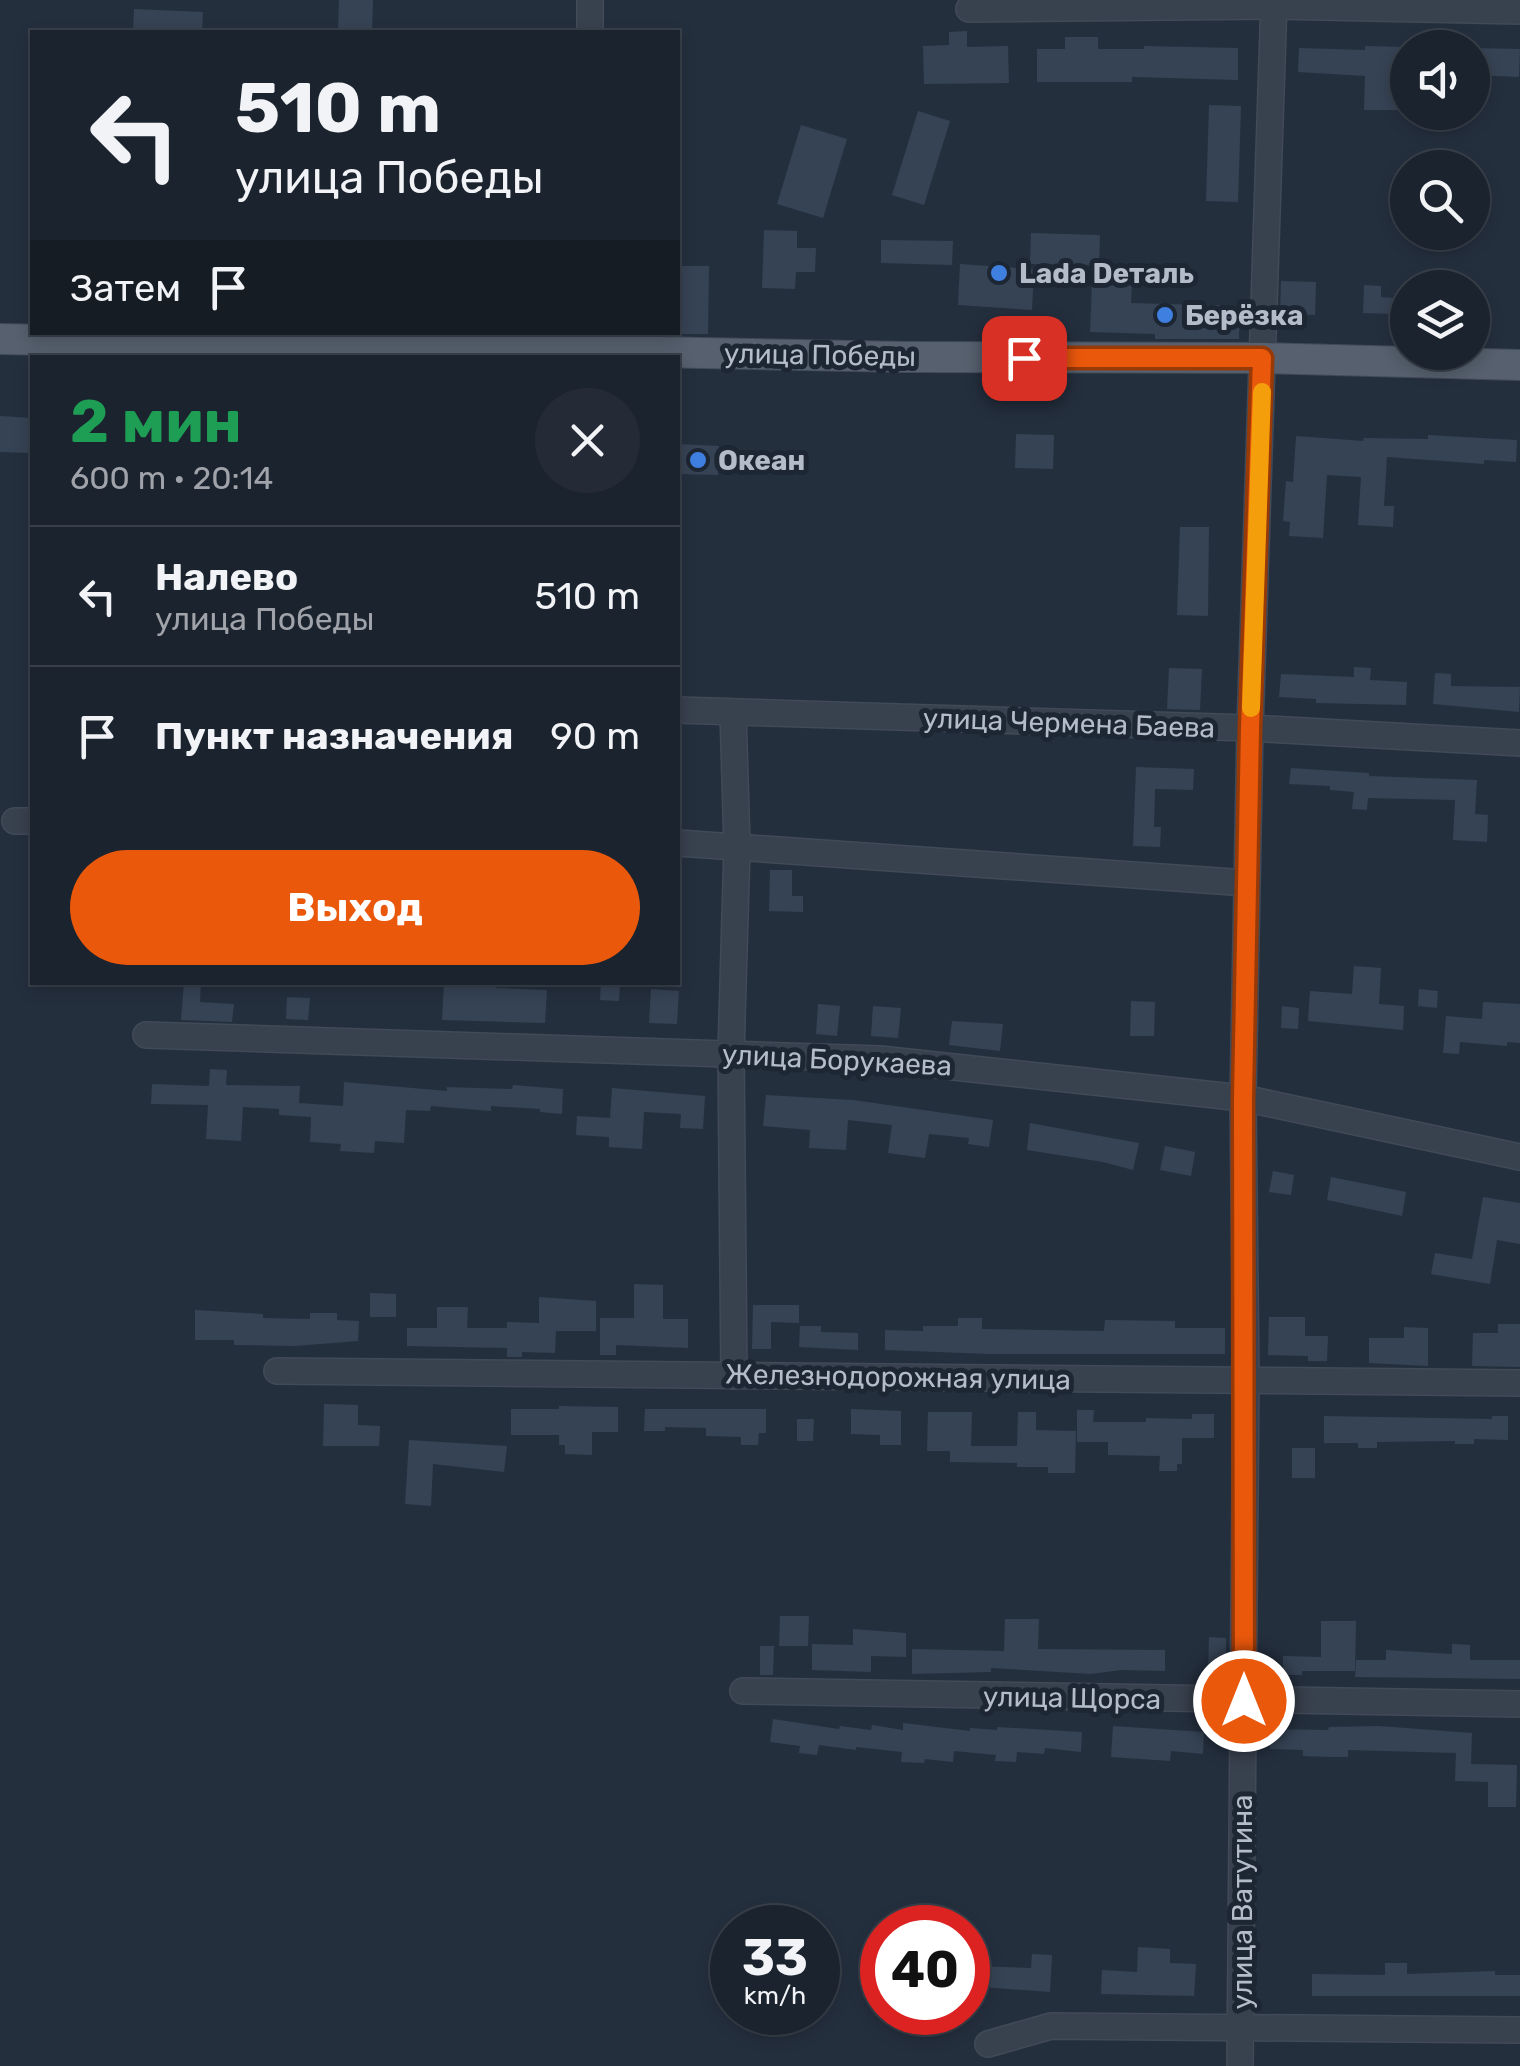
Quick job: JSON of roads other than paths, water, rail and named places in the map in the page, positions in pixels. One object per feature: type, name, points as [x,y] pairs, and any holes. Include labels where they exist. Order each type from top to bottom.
[{"type":"main road","name":"улица Победы","points":[[0,340],[587,342],[905,357],[1262,358],[1520,365]]},
{"type":"street","points":[[590,0],[590,30]]},
{"type":"street","points":[[969,9],[1274,3],[1520,11]]},
{"type":"street","name":"улица Ватутина","points":[[1240,2066],[1246,1380],[1243,1098],[1250,728],[1274,3]]},
{"type":"street","name":"улица Чермена Баева","points":[[680,710],[1250,728],[1520,743]]},
{"type":"street","points":[[733,712],[737,846],[730,1054],[734,1376]]},
{"type":"street","points":[[680,843],[1248,882]]},
{"type":"street","name":"улица Борукаева","points":[[146,1035],[880,1058],[1243,1098],[1520,1156]]},
{"type":"street","name":"Железнодорожная улица","points":[[277,1371],[1520,1383]]},
{"type":"street","name":"улица Щорса","points":[[743,1691],[1520,1704]]},
{"type":"street","points":[[988,2044],[1051,2026],[1520,2030]]},
{"type":"place","name":"Lada Dеталь","points":[[999,273]]},
{"type":"place","name":"Берёзка","points":[[1165,315]]},
{"type":"place","name":"Океан","points":[[698,460]]}]
